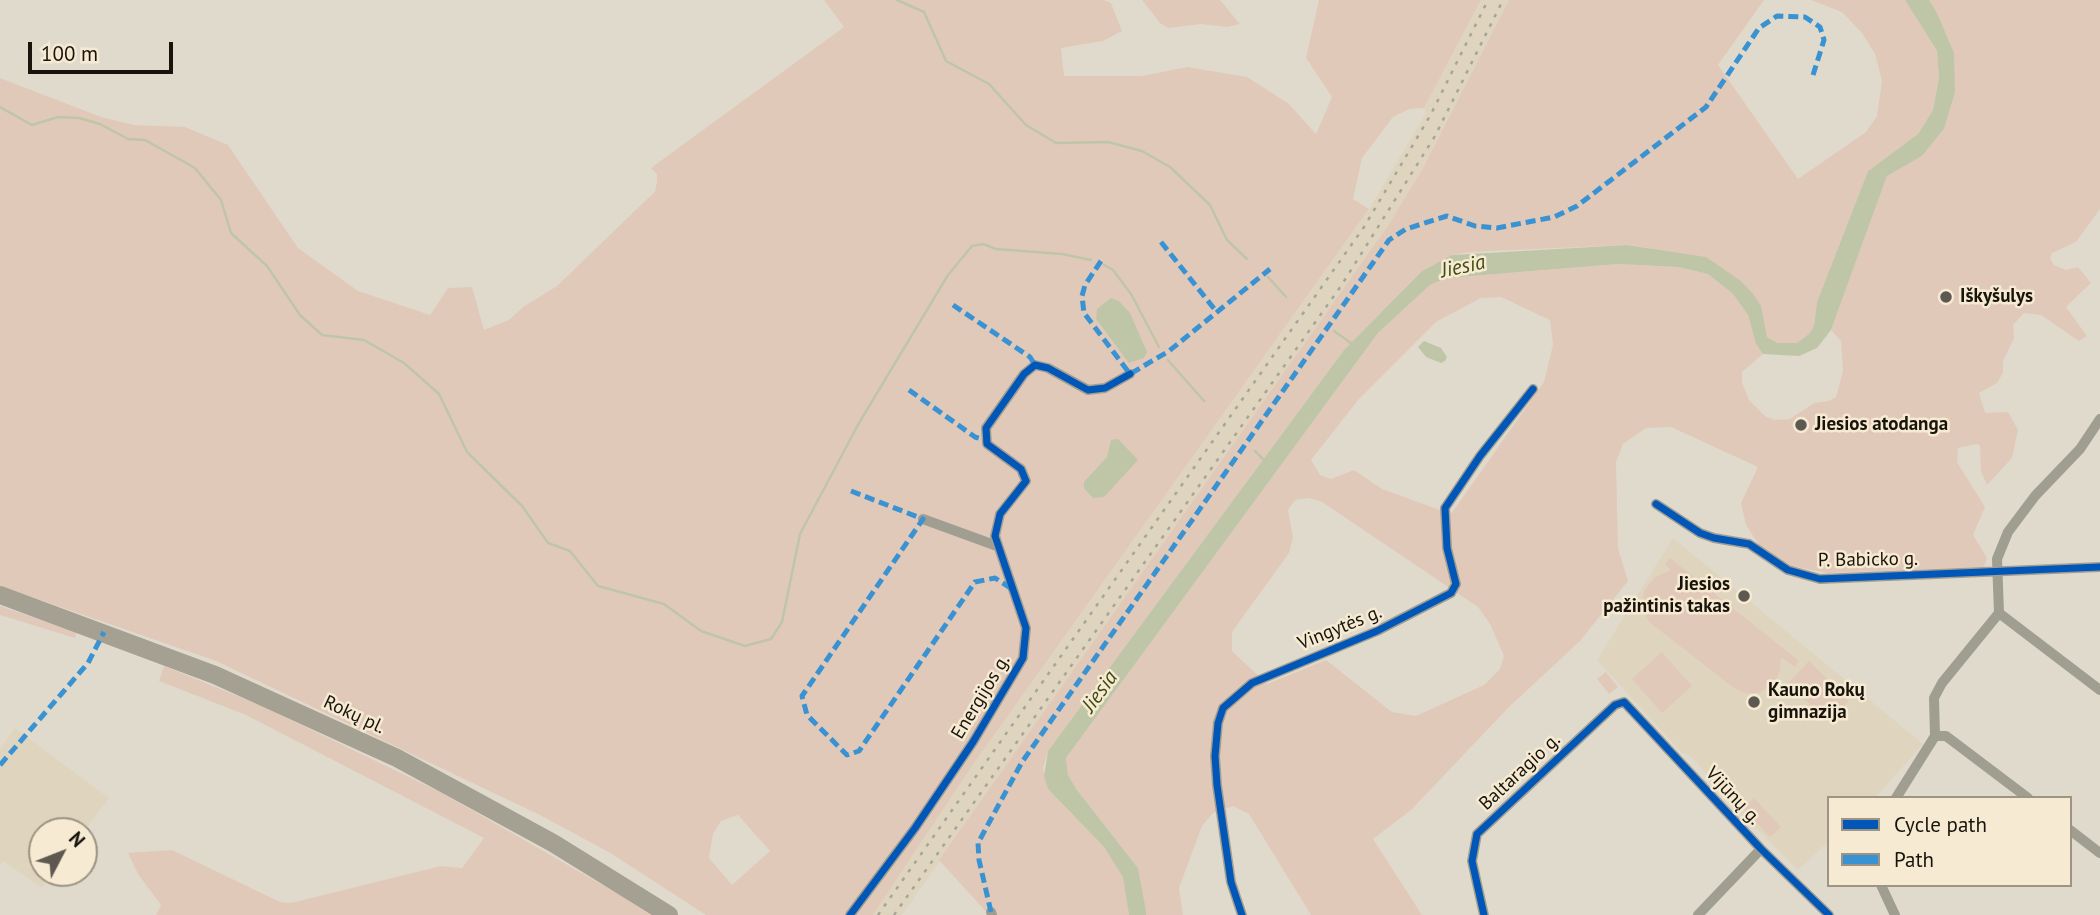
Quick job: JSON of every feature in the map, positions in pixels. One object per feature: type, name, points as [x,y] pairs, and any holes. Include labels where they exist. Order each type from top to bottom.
[{"type":"main road","name":"Rokų pl.","points":[[0,596],[215,675],[385,753],[490,807],[670,915]]},
{"type":"street","points":[[923,519],[996,546],[1000,514],[1026,481],[1021,469],[987,444],[985,434],[1024,374],[1039,364],[1080,387],[1095,391],[1130,374]]},
{"type":"street","name":"Vingytės g.","points":[[1242,915],[1231,882],[1217,785],[1215,756],[1218,723],[1223,708],[1252,683],[1377,631],[1451,593],[1456,584],[1447,548],[1445,508],[1480,456],[1533,389]]},
{"type":"street","points":[[1897,796],[1935,736],[1934,698],[1942,683],[1999,613],[1997,559],[2008,532],[2035,496],[2080,449],[2100,419]]},
{"type":"street","name":"P. Babicko g.","points":[[1656,504],[1700,533],[1749,544],[1801,576],[1820,579],[2100,567]]},
{"type":"street","name":"Energijos g.","points":[[850,915],[915,828],[980,731],[1023,658],[1026,639],[1024,620],[996,546]]},
{"type":"street","points":[[1999,613],[2100,690]]},
{"type":"street","name":"Vijūnų g.","points":[[1615,705],[1624,702],[1628,705],[1761,849],[1829,915]]},
{"type":"street","name":"Baltaragio g.","points":[[1484,915],[1472,861],[1477,834],[1615,705]]},
{"type":"street","points":[[1935,736],[1946,736],[2025,796]]},
{"type":"street","points":[[2072,832],[2100,853]]},
{"type":"street","points":[[1698,915],[1761,849]]},
{"type":"street","points":[[1882,887],[1895,915]]},
{"type":"shaded area","points":[[824,0],[1104,0],[1111,3],[1122,31],[1103,41],[1061,48],[1064,76],[1142,76],[1187,67],[1247,77],[1289,104],[1316,134],[1332,97],[1306,58],[1319,0],[1481,0],[1424,108],[1409,109],[1393,117],[1362,158],[1353,199],[1369,209],[970,769],[873,915],[706,915],[612,854],[542,816],[216,661],[0,586],[0,78],[101,117],[134,125],[185,127],[228,145],[298,248],[358,291],[430,315],[448,288],[472,287],[484,330],[509,320],[523,307],[557,286],[655,192],[657,174],[651,168],[844,27]],"holes":[[[738,815],[770,851],[732,885],[709,858],[713,834],[721,821]]]},
{"type":"shaded area","points":[[1142,0],[1220,0],[1240,24],[1227,27],[1201,24],[1168,28],[1160,23]]},
{"type":"shaded area","points":[[1481,0],[1509,0],[1423,168],[1389,224],[902,915],[873,915],[970,769],[1369,209],[1426,113],[1424,108]]},
{"type":"shaded area","points":[[1509,0],[1764,0],[1718,65],[1798,179],[1866,132],[1877,116],[1882,81],[1875,54],[1862,33],[1842,12],[1811,0],[1905,0],[1937,51],[1939,78],[1933,110],[1918,134],[1868,171],[1817,302],[1814,325],[1810,333],[1797,343],[1778,343],[1767,337],[1741,281],[1649,248],[1627,245],[1470,252],[1452,255],[1422,271],[1344,350],[1048,751],[1043,768],[1048,789],[1104,847],[1124,877],[1129,915],[989,915],[939,860],[1389,224],[1423,168]]},
{"type":"shaded area","points":[[1929,0],[2100,0],[2100,209],[2076,242],[2052,253],[2050,258],[2054,265],[2066,270],[2078,267],[2091,283],[2066,307],[2087,336],[2079,341],[2041,315],[2024,313],[2013,325],[2014,338],[2003,361],[2003,373],[1997,383],[1979,393],[1985,413],[2008,412],[2018,430],[2012,458],[1987,485],[1981,471],[1980,446],[1977,444],[1958,448],[1957,462],[1985,507],[1973,535],[1987,558],[1984,567],[1827,573],[1792,566],[1759,545],[1746,525],[1741,503],[1758,467],[1671,427],[1646,428],[1623,444],[1616,462],[1618,548],[1628,581],[1580,641],[1509,707],[1411,810],[1373,839],[1422,915],[1311,915],[1249,814],[1233,806],[1213,813],[1202,826],[1179,888],[1183,915],[1146,915],[1138,868],[1077,790],[1068,775],[1066,758],[1378,333],[1430,285],[1447,278],[1618,264],[1678,267],[1708,274],[1733,294],[1748,315],[1756,344],[1763,354],[1742,372],[1742,383],[1749,400],[1765,416],[1775,420],[1790,419],[1814,403],[1836,397],[1843,371],[1841,341],[1831,330],[1887,176],[1922,156],[1944,129],[1955,93],[1936,11]],"holes":[[[1501,297],[1550,320],[1553,345],[1544,382],[1451,514],[1382,489],[1354,470],[1331,479],[1320,475],[1311,460],[1359,399],[1436,322],[1481,298]],[[1309,498],[1322,502],[1478,607],[1490,624],[1504,656],[1500,669],[1484,685],[1416,716],[1392,712],[1326,660],[1267,684],[1232,651],[1232,632],[1289,553],[1293,538],[1288,510],[1295,500]]]},
{"type":"shaded area","name":"Kauno Rokų gimnazija","points":[[1673,538],[1923,744],[1877,796],[1827,796],[1827,843],[1798,870],[1729,801],[1692,757],[1681,752],[1597,660]]},
{"type":"shaded area","points":[[1670,558],[1799,661],[1795,667],[1781,657],[1780,671],[1774,683],[1759,693],[1745,693],[1734,688],[1649,622],[1642,607],[1644,591],[1655,577],[1671,570],[1665,564]]},
{"type":"shaded area","points":[[0,606],[77,632],[75,638],[0,615]]},
{"type":"shaded area","points":[[1662,652],[1692,686],[1662,713],[1632,679]]},
{"type":"shaded area","points":[[1809,661],[1847,698],[1848,702],[1827,721],[1788,683]]},
{"type":"shaded area","points":[[164,666],[262,706],[442,793],[655,915],[156,915],[161,905],[138,874],[128,853],[172,850],[280,902],[291,903],[441,866],[462,868],[484,838],[246,715],[159,681]]},
{"type":"shaded area","points":[[1606,672],[1618,687],[1609,694],[1597,679]]},
{"type":"shaded area","points":[[15,728],[109,798],[95,817],[28,817],[28,878],[3,861],[0,865],[0,749]]},
{"type":"shaded area","points":[[1754,798],[1781,827],[1770,837],[1743,808]]},
{"type":"water","name":"Jiesia","points":[[1905,0],[1929,0],[1936,11],[1954,53],[1955,93],[1944,129],[1922,156],[1887,176],[1831,330],[1817,348],[1799,356],[1763,354],[1756,344],[1748,315],[1733,294],[1708,274],[1678,267],[1618,264],[1447,278],[1430,285],[1378,333],[1066,758],[1068,775],[1077,790],[1138,868],[1146,915],[1129,915],[1123,877],[1104,847],[1048,789],[1044,776],[1048,751],[1344,350],[1422,271],[1452,255],[1627,245],[1706,257],[1741,281],[1754,295],[1761,306],[1767,337],[1778,343],[1797,343],[1810,333],[1814,325],[1817,302],[1868,171],[1918,134],[1933,110],[1939,78],[1937,51]]},
{"type":"water","points":[[1111,298],[1119,301],[1130,313],[1147,352],[1144,358],[1129,363],[1096,319],[1097,309]]},
{"type":"water","points":[[1424,341],[1441,348],[1447,357],[1445,361],[1441,363],[1426,357],[1418,347]]},
{"type":"water","points":[[1118,439],[1138,460],[1104,497],[1093,498],[1084,488],[1084,482],[1107,457],[1111,440]]},
{"type":"waterway","points":[[897,0],[924,12],[946,61],[989,84],[1026,125],[1056,143],[1108,142],[1142,151],[1170,167],[1210,205],[1227,240],[1247,259]]},
{"type":"waterway","points":[[0,107],[32,125],[58,117],[79,118],[100,124],[128,139],[145,140],[195,168],[221,200],[231,233],[267,266],[300,315],[322,335],[364,340],[404,363],[439,394],[467,452],[522,506],[548,543],[570,551],[598,586],[664,604],[701,631],[745,646],[771,639],[782,622],[800,534],[859,423],[948,275],[972,246],[983,244],[996,249],[1062,254],[1091,260]]},
{"type":"waterway","points":[[1104,265],[1113,270],[1131,294],[1159,347]]},
{"type":"waterway","points":[[1268,277],[1286,297]]},
{"type":"waterway","points":[[1334,331],[1351,343]]},
{"type":"waterway","points":[[1168,360],[1204,401]]},
{"type":"waterway","points":[[1255,451],[1265,461]]},
{"type":"railway","points":[[878,915],[1364,227],[1430,116],[1488,0]]},
{"type":"railway","points":[[894,915],[1341,286],[1435,136],[1503,0]]},
{"type":"marked path","points":[[991,912],[979,860],[978,843],[1022,762],[1389,240],[1406,229],[1447,216],[1475,226],[1497,228],[1554,217],[1577,206],[1706,107],[1759,28],[1777,16],[1805,17],[1820,27],[1824,40],[1813,75]]},
{"type":"marked path","points":[[1161,242],[1216,311]]},
{"type":"marked path","points":[[1101,261],[1085,285],[1082,296],[1084,313],[1130,374],[1169,351],[1270,269]]},
{"type":"marked path","points":[[953,305],[1030,357],[1035,365]]},
{"type":"marked path","points":[[909,390],[975,437],[985,440]]},
{"type":"marked path","points":[[851,491],[923,519],[802,696],[807,715],[847,755],[859,751],[975,582],[995,578],[1012,589]]},
{"type":"marked path","points":[[0,765],[88,663],[104,632]]},
{"type":"cycle path","points":[[850,915],[915,828],[973,742],[1023,658],[1026,628],[995,536],[1000,514],[1026,481],[1021,469],[987,444],[986,428],[1024,374],[1035,365],[1048,368],[1088,390],[1105,388],[1130,374]]},
{"type":"cycle path","points":[[1242,915],[1231,882],[1217,785],[1215,756],[1218,723],[1223,708],[1252,683],[1377,631],[1451,593],[1456,584],[1447,548],[1445,508],[1480,456],[1533,389]]},
{"type":"cycle path","points":[[1656,504],[1700,533],[1749,544],[1788,570],[1820,579],[2100,567]]},
{"type":"cycle path","points":[[1484,915],[1472,861],[1477,834],[1615,705],[1624,702],[1761,849],[1829,915]]},
{"type":"place","name":"Iškyšulys","points":[[1946,297]]},
{"type":"place","name":"Jiesios atodanga","points":[[1801,425]]},
{"type":"place","name":"Jiesios pažintinis takas","points":[[1744,596]]},
{"type":"place","name":"Kauno Rokų gimnazija","points":[[1754,702]]}]
